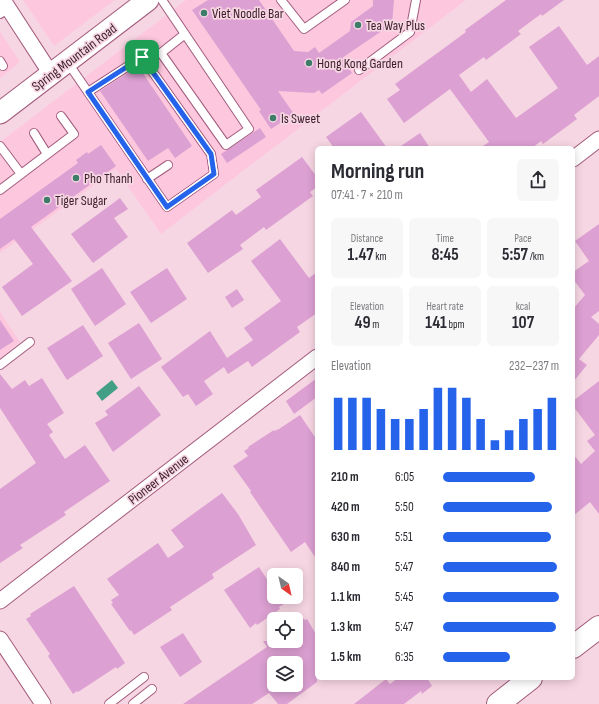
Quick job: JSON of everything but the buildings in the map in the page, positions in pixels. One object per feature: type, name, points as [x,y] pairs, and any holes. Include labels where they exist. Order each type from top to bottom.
[{"type":"main road","name":"Spring Mountain Road","points":[[0,113],[148,0]]},
{"type":"main road","points":[[575,645],[599,627]]},
{"type":"main road","points":[[498,704],[529,680]]},
{"type":"street","points":[[4,7],[59,68]]},
{"type":"street","points":[[575,157],[599,139]]},
{"type":"street","name":"Pioneer Avenue","points":[[0,601],[315,359]]},
{"type":"street","points":[[0,639],[43,704]]},
{"type":"lane","points":[[162,0],[185,34],[249,129],[226,145],[162,53],[185,34]]},
{"type":"lane","points":[[281,0],[304,29],[345,0]]},
{"type":"lane","points":[[359,70],[410,32],[416,0]]},
{"type":"lane","points":[[59,68],[88,92],[167,207],[214,174],[211,154],[142,57],[88,92]]},
{"type":"lane","points":[[0,190],[74,134],[61,116]]},
{"type":"lane","points":[[34,134],[47,154]]},
{"type":"lane","points":[[0,146],[20,174]]},
{"type":"lane","points":[[148,179],[168,165]]},
{"type":"lane","points":[[0,365],[30,342]]},
{"type":"lane","points":[[109,704],[144,677]]},
{"type":"lane","points":[[133,704],[152,689]]},
{"type":"shaded area","points":[[23,0],[115,0],[54,46]]},
{"type":"shaded area","points":[[186,0],[466,0],[161,234],[116,169],[0,253],[0,142]]},
{"type":"shaded area","points":[[0,32],[19,60],[18,64],[0,78]]},
{"type":"shaded area","points":[[0,312],[20,342],[0,358]]},
{"type":"shaded area","points":[[112,380],[118,388],[102,401],[96,393]]},
{"type":"place","name":"Viet Noodle Bar","points":[[204,13]]},
{"type":"place","name":"Tea Way Plus","points":[[358,25]]},
{"type":"place","name":"Hong Kong Garden","points":[[309,63]]},
{"type":"place","name":"Is Sweet","points":[[273,118]]},
{"type":"place","name":"Pho Thanh","points":[[76,178]]},
{"type":"place","name":"Tiger Sugar","points":[[47,200]]},
{"type":"route","points":[[142,57],[211,154],[214,174],[167,207],[88,92],[142,57]]}]
